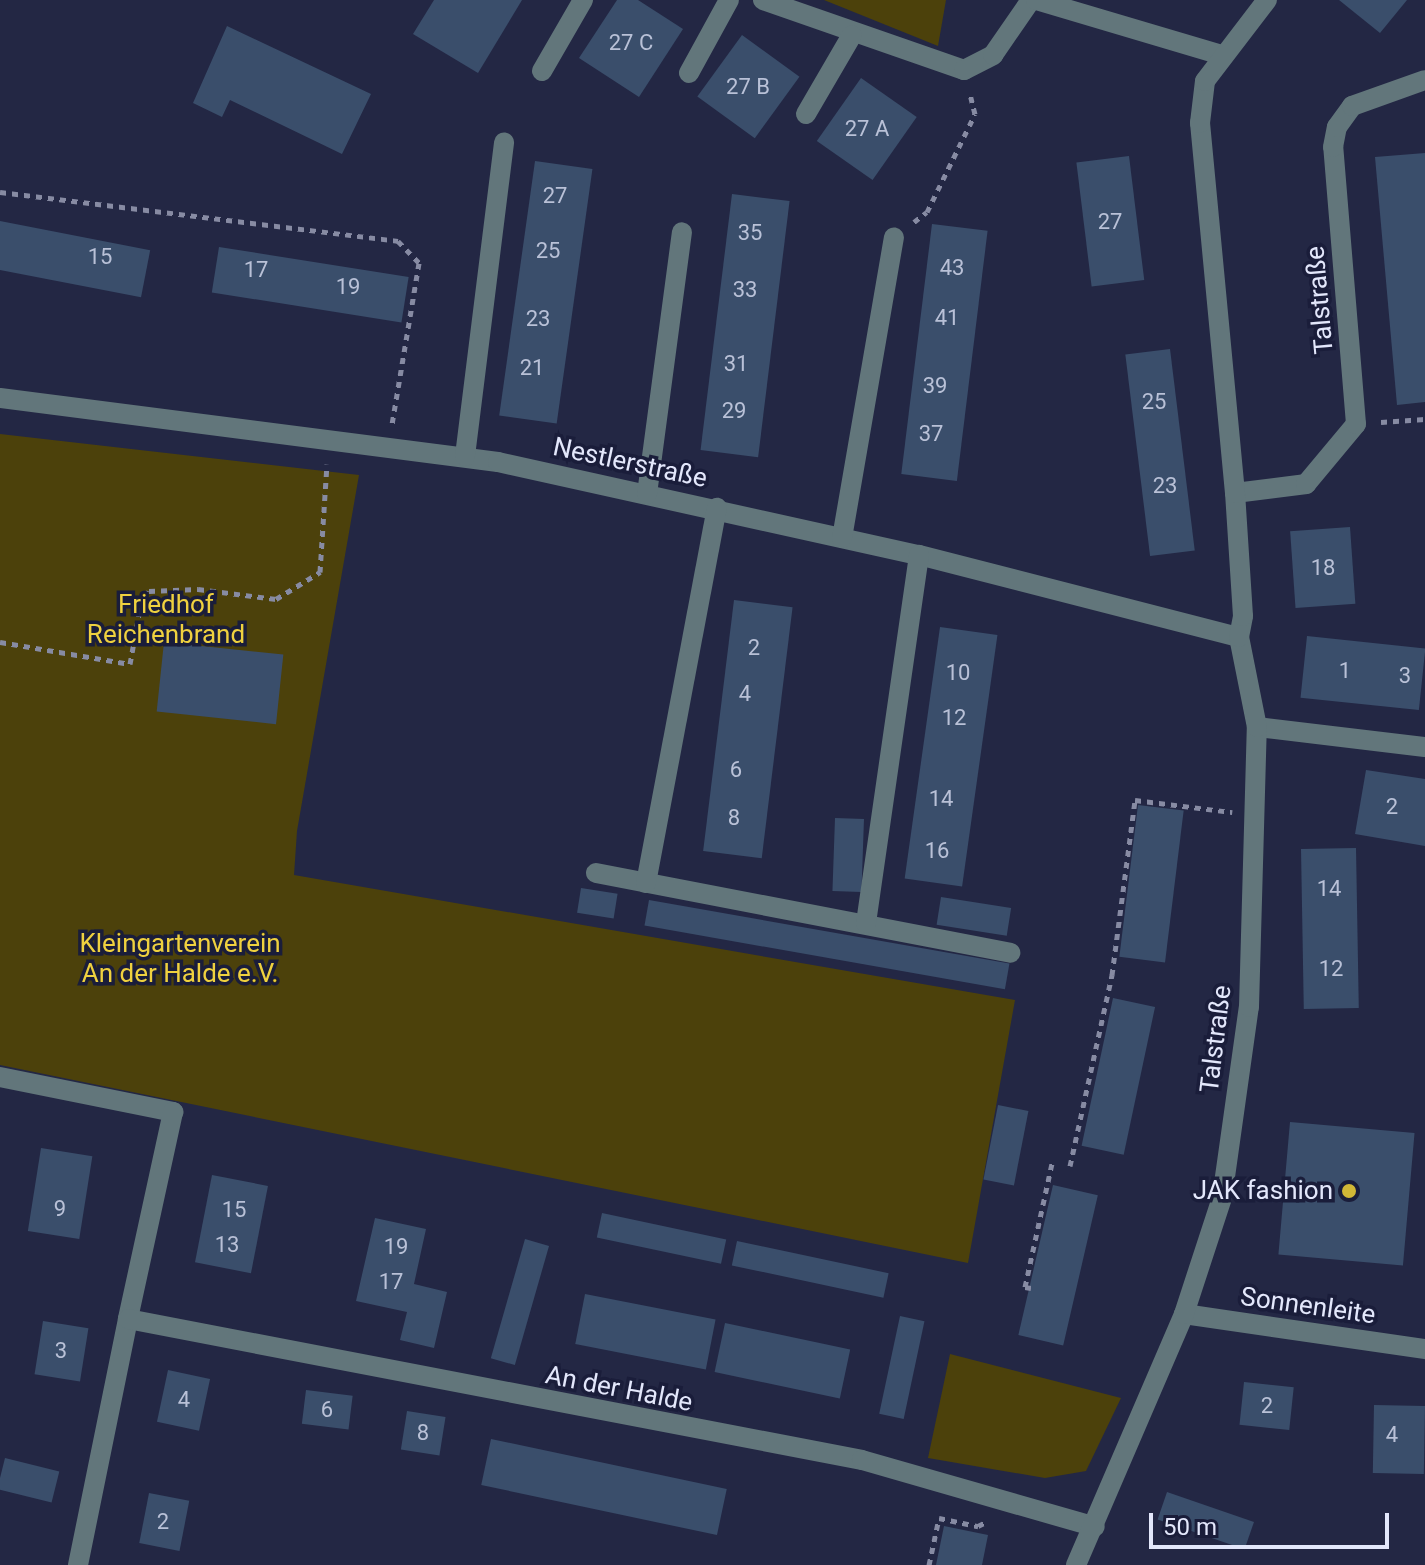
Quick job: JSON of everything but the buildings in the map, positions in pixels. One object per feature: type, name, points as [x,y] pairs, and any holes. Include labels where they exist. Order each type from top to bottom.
[{"type":"street","points":[[542,71],[583,0]]},
{"type":"street","points":[[689,73],[729,0]]},
{"type":"street","points":[[763,0],[852,35],[964,70],[993,55],[1034,0],[1222,55]]},
{"type":"street","name":"Talstraße","points":[[1076,1565],[1095,1527],[1184,1314],[1222,1198],[1249,1007],[1257,727],[1239,637],[1243,616],[1235,493],[1200,123],[1205,81],[1267,0]]},
{"type":"street","points":[[806,114],[852,35]]},
{"type":"street","name":"Talstraße","points":[[1356,424],[1335,137],[1352,106],[1425,80]]},
{"type":"street","points":[[465,456],[504,142]]},
{"type":"street","points":[[647,494],[682,232]]},
{"type":"street","points":[[842,538],[894,237]]},
{"type":"street","name":"Nestlerstraße","points":[[0,398],[465,456],[717,508],[919,555],[1239,637]]},
{"type":"street","points":[[1235,493],[1306,484],[1356,424]]},
{"type":"street","points":[[646,883],[717,508]]},
{"type":"street","points":[[866,923],[919,555]]},
{"type":"street","points":[[1257,727],[1425,747]]},
{"type":"street","points":[[596,873],[1010,953]]},
{"type":"street","points":[[0,1077],[173,1112],[78,1565]]},
{"type":"street","name":"Sonnenleite","points":[[1184,1314],[1425,1349]]},
{"type":"street","name":"An der Halde","points":[[128,1319],[862,1460],[1095,1527]]},
{"type":"path","points":[[894,237],[927,212],[975,114],[964,70]]},
{"type":"path","points":[[0,192],[398,241],[419,263],[388,446]]},
{"type":"path","points":[[1356,424],[1425,419]]},
{"type":"path","points":[[0,642],[130,664],[139,614],[149,591],[198,589],[276,599],[320,572],[328,439]]},
{"type":"path","points":[[1070,1166],[1100,1042],[1122,913],[1135,800],[1254,815]]},
{"type":"path","points":[[1031,1288],[1025,1287],[1041,1229],[1052,1163]]},
{"type":"path","points":[[929,1565],[939,1518],[978,1526],[1006,1502]]},
{"type":"green space","points":[[824,0],[946,0],[938,46]]},
{"type":"green space","name":"Kleingartenverein An der Halde e.V.","points":[[0,434],[359,475],[297,831],[294,875],[1015,1000],[968,1263],[0,1065]]},
{"type":"green space","points":[[950,1354],[1121,1398],[1086,1471],[1045,1478],[928,1458]]},
{"type":"place","name":"JAK fashion","points":[[1349,1191]]},
{"type":"park label","name":"Friedhof Reichenbrand","points":[[166,620]]}]
